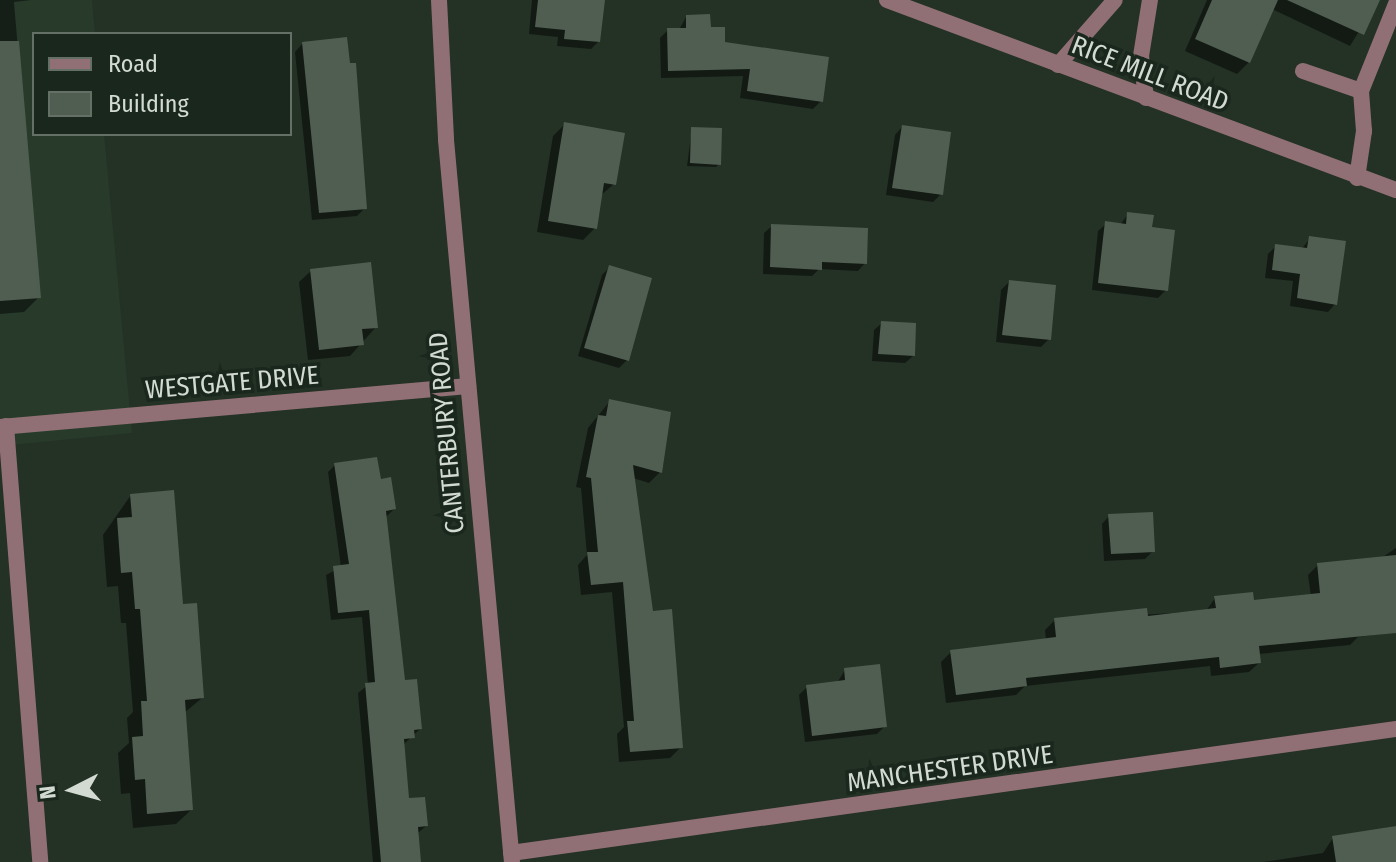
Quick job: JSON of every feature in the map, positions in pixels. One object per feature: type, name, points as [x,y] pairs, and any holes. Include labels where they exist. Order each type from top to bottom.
[{"type":"street","name":"CANTERBURY ROAD","points":[[439,0],[468,386],[511,858]]},
{"type":"street","name":"RICE MILL ROAD","points":[[887,0],[1396,190]]},
{"type":"street","points":[[1058,65],[1115,0]]},
{"type":"street","points":[[1146,98],[1141,56],[1150,0]]},
{"type":"street","points":[[1357,178],[1364,131],[1361,91],[1396,4]]},
{"type":"street","points":[[1303,71],[1361,91]]},
{"type":"street","name":"WESTGATE DRIVE","points":[[3,427],[468,386]]},
{"type":"street","points":[[3,427],[40,862]]},
{"type":"street","name":"MANCHESTER DRIVE","points":[[511,858],[1396,729]]},
{"type":"shaded area","points":[[0,0],[92,0],[95,32],[32,32],[32,136],[104,136],[132,433],[0,446]]},
{"type":"building","points":[[538,0],[605,0],[600,42],[564,39],[565,30],[535,27]]},
{"type":"building","points":[[1212,0],[1278,0],[1250,63],[1195,39]]},
{"type":"building","points":[[1287,0],[1380,0],[1364,35]]},
{"type":"building","points":[[710,14],[711,27],[725,27],[725,42],[829,57],[823,102],[747,91],[750,69],[668,71],[667,28],[686,28],[686,15]]},
{"type":"building","points":[[347,37],[350,63],[356,63],[367,209],[319,213],[302,42]]},
{"type":"building","points":[[0,41],[19,41],[41,298],[0,301]]},
{"type":"building","points":[[564,122],[625,133],[616,185],[604,183],[597,229],[548,221]]},
{"type":"building","points":[[902,125],[951,132],[943,195],[892,188]]},
{"type":"building","points":[[691,127],[722,128],[721,165],[690,163]]},
{"type":"building","points":[[1127,212],[1154,215],[1152,227],[1175,230],[1168,291],[1098,283],[1105,221],[1126,224]]},
{"type":"building","points":[[771,224],[868,228],[867,264],[822,262],[822,270],[770,267]]},
{"type":"building","points":[[1309,236],[1346,241],[1337,305],[1297,298],[1300,274],[1272,270],[1275,244],[1307,248]]},
{"type":"building","points":[[371,262],[378,328],[362,329],[364,345],[319,350],[310,269]]},
{"type":"building","points":[[609,265],[652,278],[629,361],[584,348]]},
{"type":"building","points":[[1009,280],[1056,285],[1051,340],[1002,335]]},
{"type":"building","points":[[881,321],[916,323],[915,356],[878,354]]},
{"type":"building","points":[[609,399],[671,412],[662,473],[633,465],[653,611],[672,609],[683,748],[630,752],[627,721],[634,721],[623,582],[591,585],[587,552],[598,552],[591,478],[586,477],[598,415],[606,416]]},
{"type":"building","points":[[377,457],[381,479],[391,477],[396,509],[386,511],[405,680],[417,679],[422,729],[414,730],[415,738],[404,739],[409,798],[425,797],[428,826],[418,827],[421,862],[381,862],[365,683],[375,682],[369,610],[338,613],[333,566],[349,564],[334,463]]},
{"type":"building","points":[[174,490],[183,604],[197,603],[204,698],[185,700],[193,810],[147,814],[145,779],[135,780],[132,737],[143,736],[141,701],[147,701],[140,609],[135,609],[132,572],[121,573],[117,518],[132,517],[130,494]]},
{"type":"building","points":[[1153,512],[1155,552],[1111,554],[1108,514]]},
{"type":"building","points":[[1396,555],[1396,633],[1259,646],[1261,663],[1220,668],[1219,657],[1026,678],[1027,686],[956,695],[950,650],[1056,637],[1054,618],[1147,608],[1148,616],[1216,608],[1214,596],[1253,592],[1254,600],[1320,593],[1317,563]]},
{"type":"building","points":[[880,664],[887,727],[812,736],[806,685],[845,680],[844,668]]},
{"type":"building","points":[[1396,826],[1396,862],[1336,862],[1332,836]]}]
